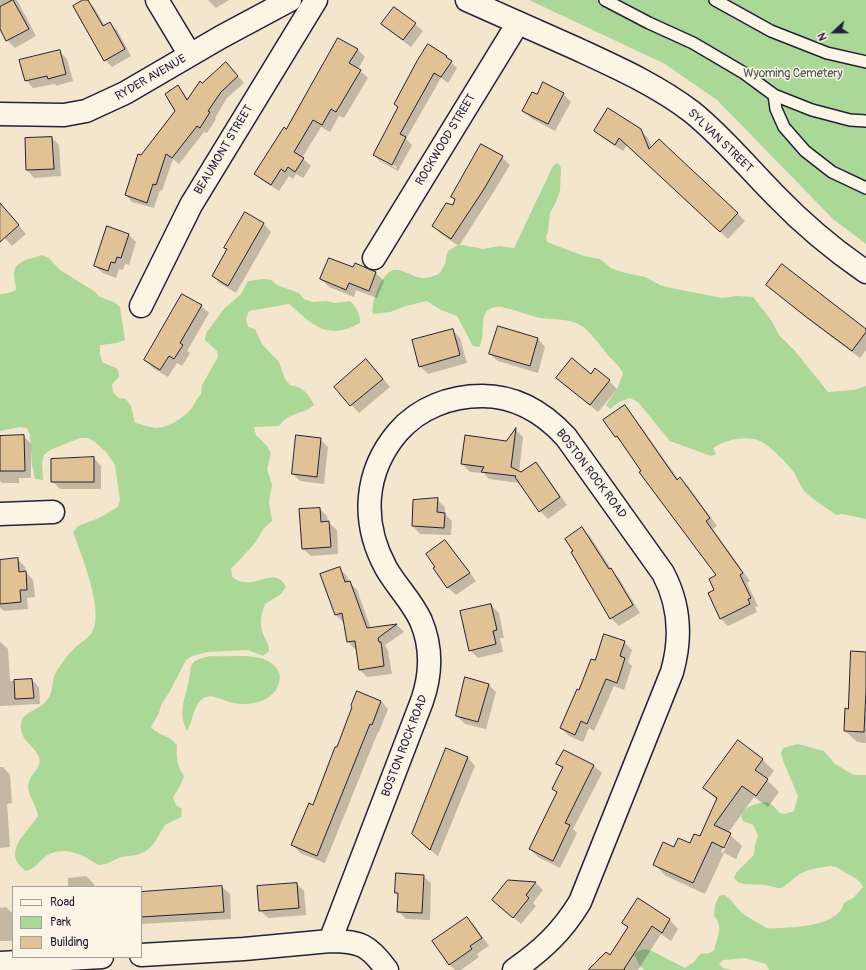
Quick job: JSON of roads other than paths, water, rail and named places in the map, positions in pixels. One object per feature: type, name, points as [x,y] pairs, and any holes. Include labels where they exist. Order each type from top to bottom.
[{"type":"street","points":[[157,0],[190,55]]},
{"type":"street","name":"RYDER AVENUE","points":[[1,110],[64,116],[86,111],[125,93],[290,0]]},
{"type":"street","name":"BEAUMONT STREET","points":[[141,306],[191,206],[316,0]]},
{"type":"street","name":"SYLVAN STREET","points":[[467,0],[595,57],[644,81],[686,108],[719,136],[777,198],[807,226],[866,272]]},
{"type":"street","name":"ROCKWOOD STREET","points":[[374,258],[518,23]]},
{"type":"street","name":"BOSTON ROCK ROAD","points":[[330,941],[426,691],[429,671],[429,650],[420,620],[410,602],[386,568],[375,542],[369,516],[370,489],[373,476],[378,463],[391,440],[410,421],[432,406],[458,398],[471,396],[498,397],[524,405],[536,411],[566,437],[663,573],[673,594],[679,627],[677,650],[672,672],[580,902],[568,922],[552,940],[514,970]]},
{"type":"street","points":[[0,514],[53,512]]},
{"type":"street","points":[[142,955],[244,949],[330,941],[354,942],[363,946],[375,955],[387,970]]},
{"type":"street","points":[[0,964],[87,958]]},
{"type":"lane","points":[[605,0],[649,23],[693,43],[744,73],[774,95],[812,110],[850,120],[866,121]]},
{"type":"lane","points":[[716,0],[778,33],[827,53],[866,62]]},
{"type":"lane","points":[[774,95],[776,109],[784,127],[805,151],[832,172],[866,188]]},
{"type":"park label","name":"Wyoming Cemetery","points":[[793,74]]}]
